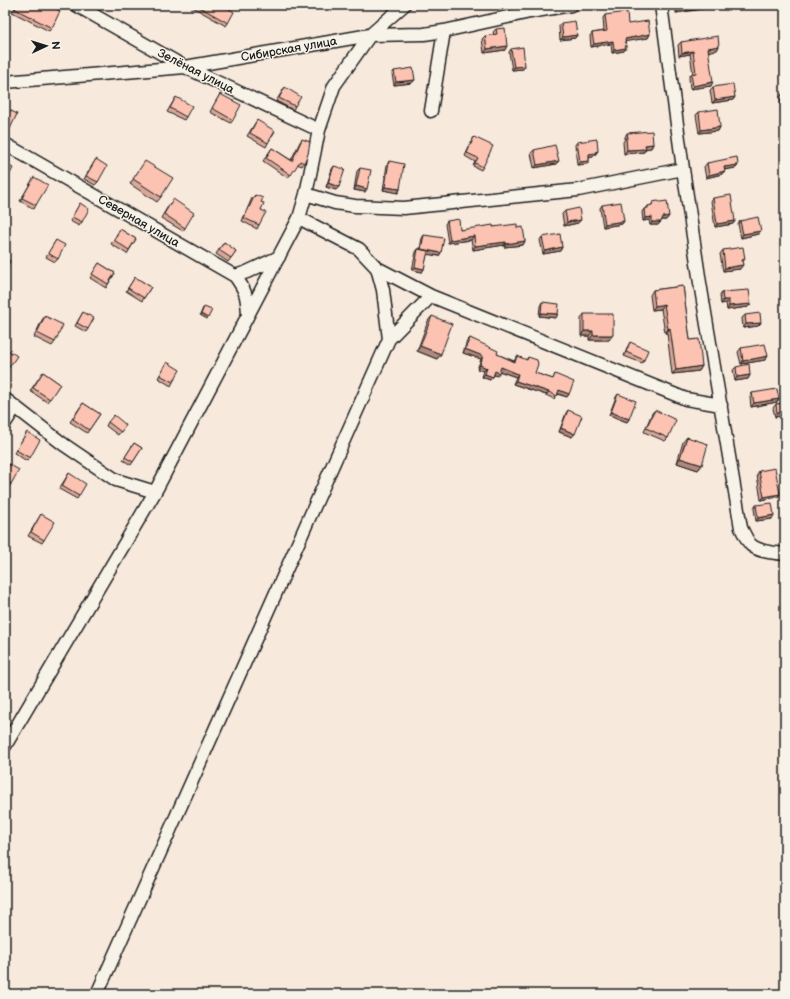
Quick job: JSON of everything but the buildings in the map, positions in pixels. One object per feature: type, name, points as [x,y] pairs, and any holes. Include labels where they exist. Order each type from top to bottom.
[{"type":"street","name":"Зелёная улица","points":[[76,5],[185,67],[319,130]]},
{"type":"street","name":"Сибирская улица","points":[[5,82],[185,67],[370,35],[424,34],[444,31],[532,8],[571,5]]},
{"type":"street","points":[[661,5],[700,283],[741,528],[751,544],[756,548],[774,553],[785,554]]},
{"type":"street","points":[[5,746],[155,492],[299,218],[306,194],[319,130],[334,86],[370,35],[398,6]]},
{"type":"street","points":[[431,111],[444,31]]},
{"type":"street","name":"Северная улица","points":[[5,144],[235,276],[247,297],[248,316]]},
{"type":"street","points":[[306,194],[355,206],[404,208],[422,207],[578,190],[683,169]]},
{"type":"street","points":[[299,218],[359,249],[377,268],[431,296],[686,399],[721,405]]},
{"type":"street","points":[[235,276],[279,257]]},
{"type":"street","points":[[377,268],[383,290],[389,339]]},
{"type":"street","points":[[97,994],[389,339],[431,296]]},
{"type":"street","points":[[5,399],[63,444],[116,480],[155,492]]},
{"type":"street","points":[[5,422],[15,407]]}]
